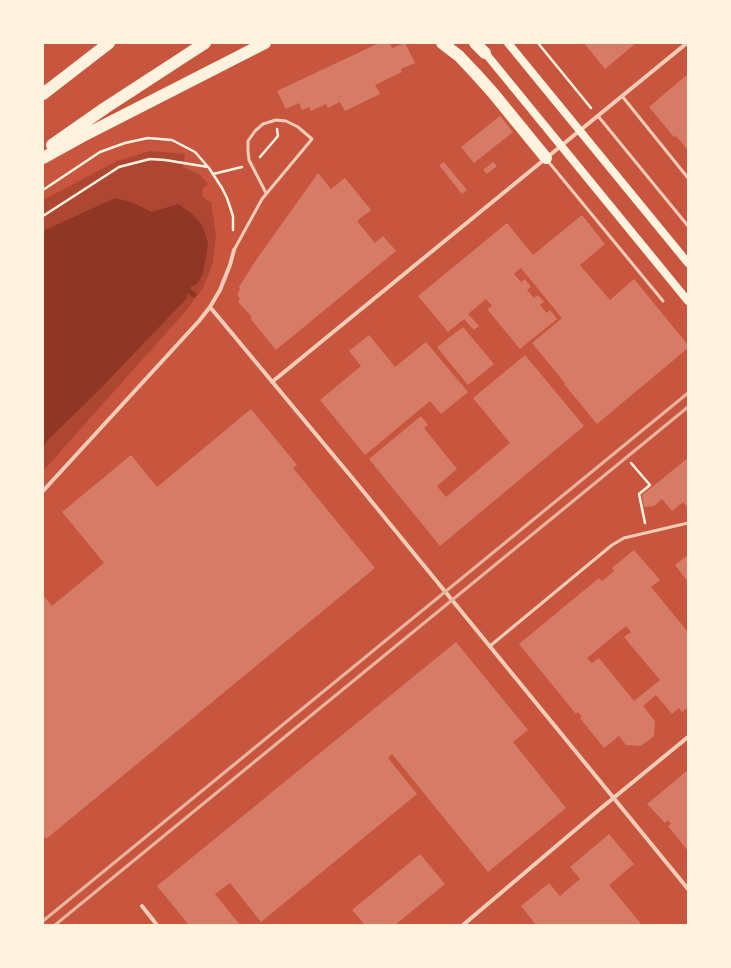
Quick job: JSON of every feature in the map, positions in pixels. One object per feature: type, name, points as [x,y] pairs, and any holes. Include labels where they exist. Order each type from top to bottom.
[{"type":"highway","points":[[43,94],[109,43]]},
{"type":"highway","points":[[43,152],[105,108],[205,43]]},
{"type":"highway","points":[[43,158],[81,137],[266,43]]},
{"type":"highway","points":[[442,43],[459,56],[476,74],[546,158]]},
{"type":"highway","points":[[475,43],[482,48]]},
{"type":"main road","points":[[508,43],[688,263]]},
{"type":"main road","points":[[482,48],[688,300]]},
{"type":"street","points":[[272,382],[687,43]]},
{"type":"street","points":[[43,491],[199,321],[210,307],[220,290],[234,250]]},
{"type":"street","points":[[210,307],[307,423],[688,889]]},
{"type":"street","points":[[463,925],[688,737]]},
{"type":"street","points":[[142,906],[157,925]]},
{"type":"lane","points":[[622,96],[688,178]]},
{"type":"lane","points":[[598,116],[688,226]]},
{"type":"lane","points":[[234,250],[266,193],[312,139],[298,127],[286,121],[276,120],[263,124],[255,131],[248,141],[249,160],[266,193]]},
{"type":"lane","points":[[546,158],[663,301]]},
{"type":"lane","points":[[490,646],[612,545],[624,538],[688,523]]},
{"type":"path","points":[[538,43],[598,116]]},
{"type":"path","points":[[43,190],[100,152],[125,142],[148,138],[172,140],[195,152],[209,168],[222,188],[233,216],[234,250]]},
{"type":"path","points":[[43,216],[119,167],[150,159],[165,160],[209,168]]},
{"type":"path","points":[[631,463],[650,485],[639,494],[647,533]]},
{"type":"shaded area","points":[[150,151],[185,154],[183,167],[200,175],[208,184],[203,188],[202,195],[206,200],[211,202],[216,236],[213,263],[203,288],[185,312],[43,471],[43,200],[117,161]]},
{"type":"shaded area","points":[[115,198],[131,202],[152,212],[178,204],[191,213],[202,225],[208,242],[202,276],[197,284],[188,290],[187,298],[103,386],[47,441],[43,448],[43,231]]},
{"type":"building","points":[[379,43],[390,43],[392,48],[405,43],[415,63],[401,69],[402,72],[375,85],[380,94],[345,111],[340,102],[328,108],[326,104],[311,111],[309,107],[302,110],[299,103],[286,109],[277,91]]},
{"type":"building","points":[[584,43],[636,43],[605,69]]},
{"type":"building","points":[[688,74],[688,150],[676,136],[674,137],[649,107]]},
{"type":"building","points":[[500,116],[513,132],[474,163],[461,147]]},
{"type":"building","points":[[444,162],[467,190],[462,194],[439,165]]},
{"type":"building","points":[[493,162],[497,166],[487,174],[483,170]]},
{"type":"building","points":[[318,173],[331,189],[345,178],[371,210],[357,221],[375,243],[383,236],[396,251],[276,350],[250,318],[252,317],[238,302],[240,299],[238,296],[240,289],[239,287],[254,263]]},
{"type":"building","points":[[582,215],[605,244],[580,265],[610,300],[634,279],[688,345],[688,348],[597,424],[532,343],[562,318],[521,268],[514,274],[521,282],[525,279],[531,287],[527,290],[534,298],[538,295],[544,302],[540,305],[547,313],[550,310],[557,319],[520,349],[487,309],[492,306],[486,299],[468,314],[479,326],[474,330],[464,319],[448,332],[418,296],[507,223],[533,255]]},
{"type":"building","points":[[463,327],[494,364],[468,385],[437,347]]},
{"type":"building","points":[[369,335],[395,367],[426,342],[468,392],[441,414],[430,401],[365,455],[320,400],[361,366],[349,351]]},
{"type":"building","points":[[525,355],[584,426],[440,546],[369,459],[421,416],[428,425],[424,428],[457,469],[437,486],[446,497],[510,443],[473,398]]},
{"type":"building","points":[[251,409],[297,465],[293,468],[375,568],[46,839],[43,835],[43,595],[52,606],[104,563],[62,512],[131,455],[157,487]]},
{"type":"building","points":[[688,458],[688,508],[683,502],[672,511],[662,499],[654,506],[644,507],[642,495]]},
{"type":"building","points":[[634,550],[660,580],[651,587],[688,632],[688,707],[682,712],[679,708],[672,714],[656,695],[643,706],[655,721],[654,736],[641,746],[626,745],[619,736],[604,748],[580,718],[582,717],[578,712],[576,714],[519,644],[599,578],[602,581],[614,571],[612,568]],"holes":[[[626,626],[631,632],[624,637],[660,680],[634,701],[599,658],[592,663],[587,658]]]},
{"type":"building","points":[[688,555],[688,582],[675,565]]},
{"type":"building","points":[[456,642],[528,730],[513,742],[566,808],[488,872],[392,754],[388,758],[417,794],[261,922],[230,883],[215,894],[240,925],[189,925],[157,886]]},
{"type":"building","points":[[688,770],[688,851],[668,826],[671,824],[668,820],[665,823],[647,804]]},
{"type":"building","points":[[609,834],[634,864],[609,885],[642,925],[536,925],[521,906],[549,883],[560,896],[580,879],[570,867]]},
{"type":"building","points":[[420,854],[445,884],[395,925],[365,925],[352,910]]},
{"type":"waterway","points":[[184,287],[194,295]]},
{"type":"railway","points":[[43,921],[688,393]]},
{"type":"railway","points":[[55,925],[688,407]]}]
